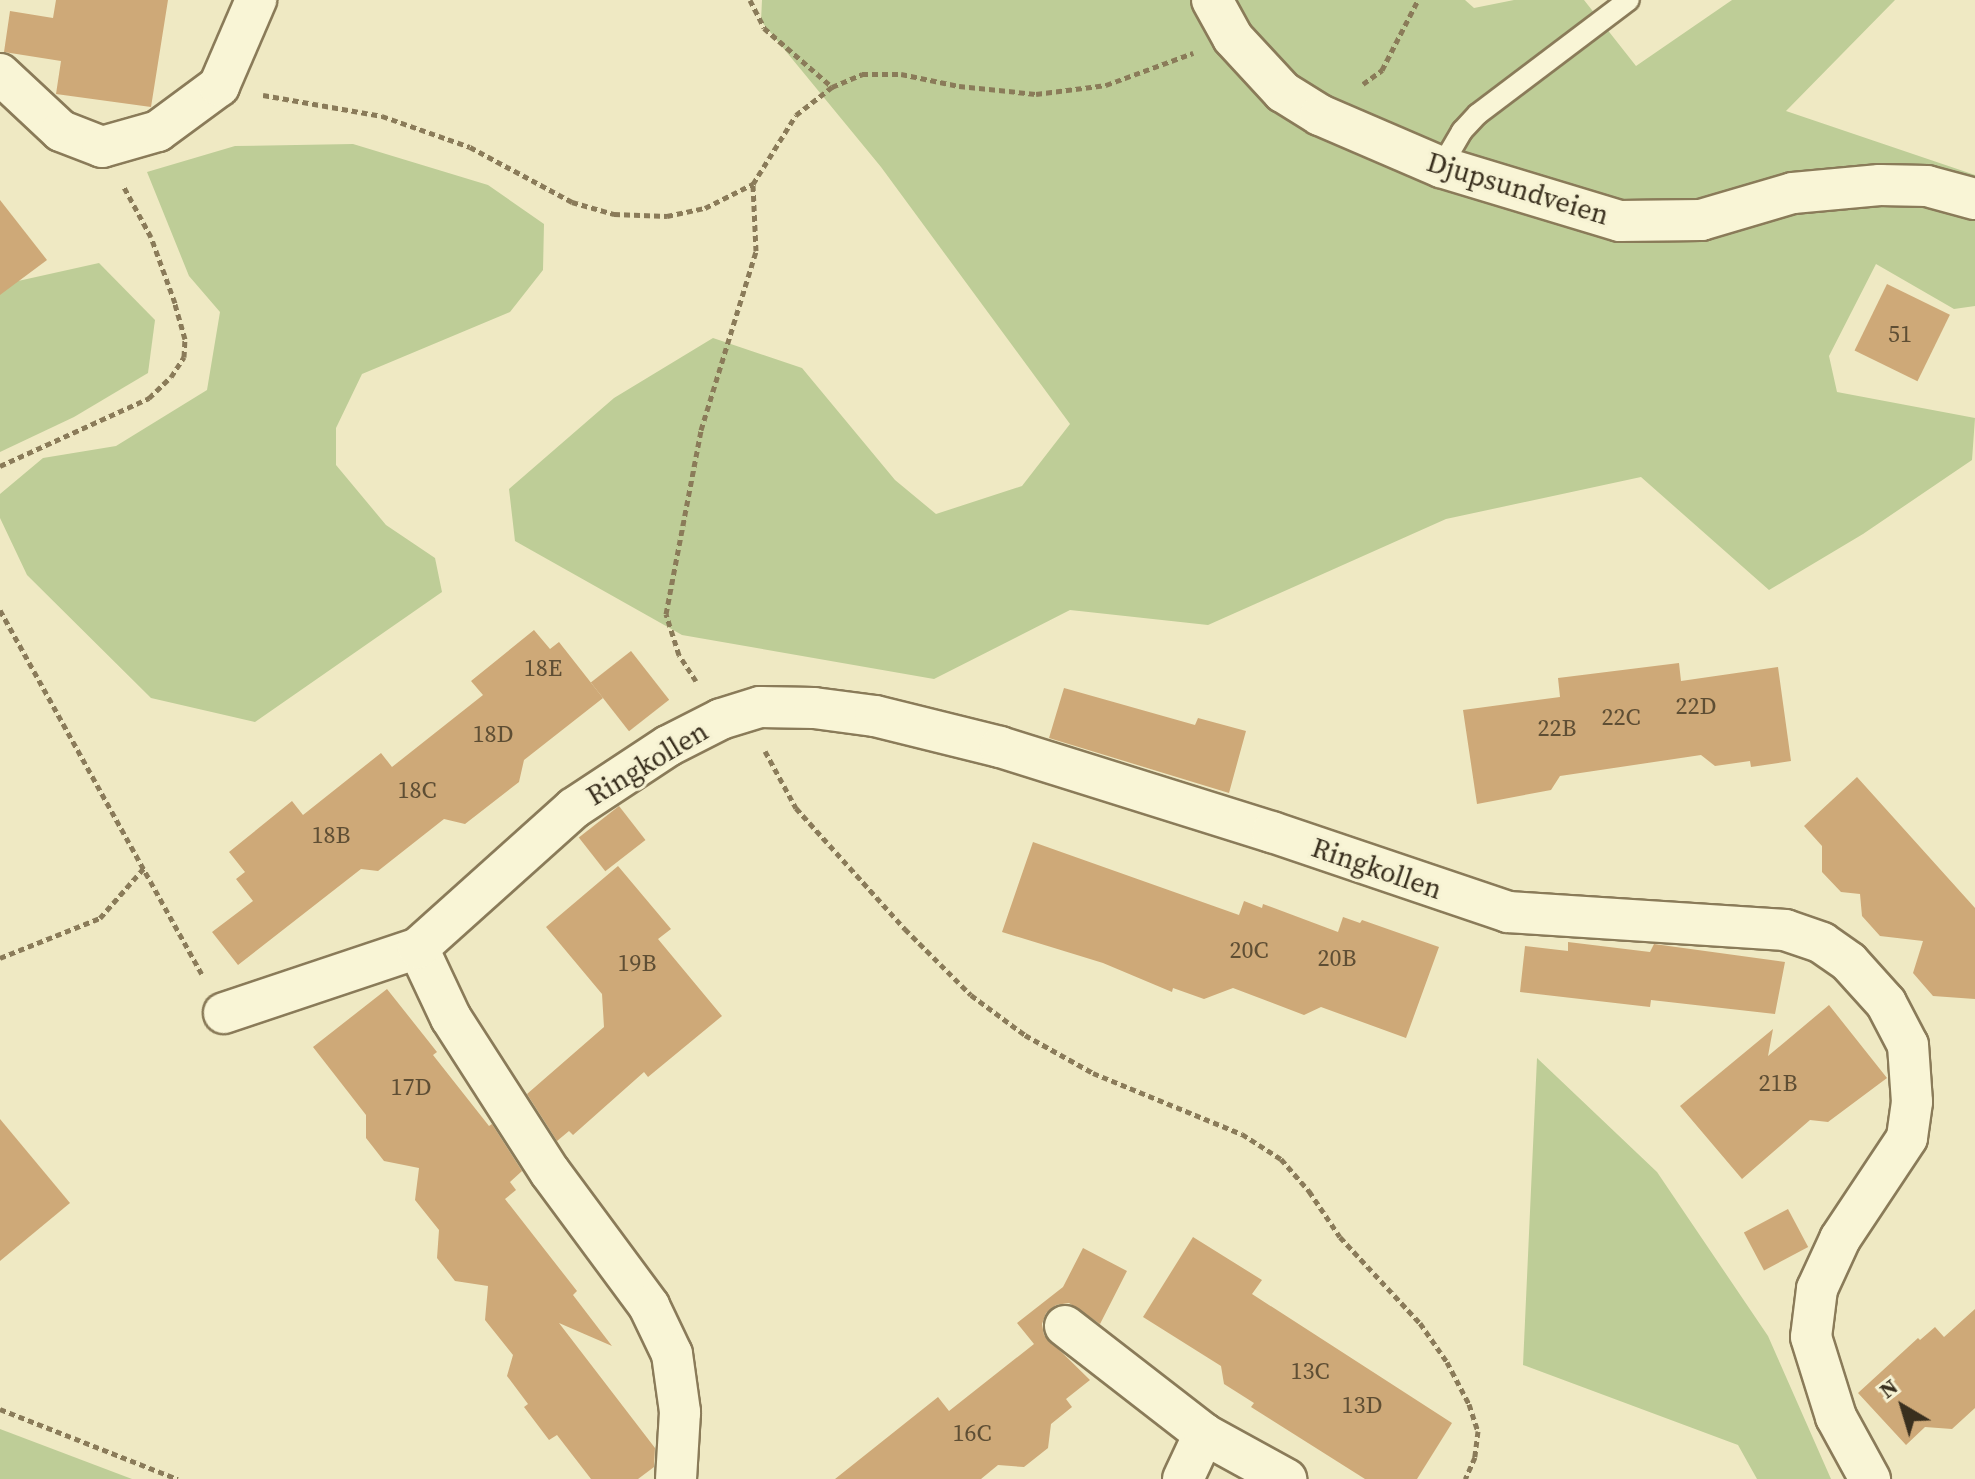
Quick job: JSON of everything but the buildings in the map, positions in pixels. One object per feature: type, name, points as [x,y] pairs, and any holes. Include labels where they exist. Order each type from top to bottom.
[{"type":"street","points":[[0,74],[61,131],[102,147],[158,131],[219,86],[256,0]]},
{"type":"street","name":"Djupsundveien","points":[[1212,0],[1233,38],[1283,92],[1320,115],[1441,167],[1620,221],[1701,220],[1793,193],[1880,185],[1927,186],[1975,199]]},
{"type":"street","name":"Ringkollen","points":[[224,1013],[418,948],[574,808],[668,746],[721,719],[760,707],[814,708],[875,716],[1000,747],[1272,832],[1508,912],[1785,930],[1822,943],[1849,962],[1886,1003],[1908,1045],[1912,1102],[1907,1138],[1840,1239],[1817,1289],[1811,1337],[1836,1417],[1870,1479]]},
{"type":"street","points":[[418,948],[451,1018],[550,1172],[649,1306],[672,1354],[680,1412],[676,1479]]},
{"type":"street","points":[[1065,1326],[1204,1434],[1286,1479]]},
{"type":"street","points":[[1183,1479],[1204,1434]]},
{"type":"lane","points":[[1441,167],[1462,131],[1478,114],[1629,0]]},
{"type":"path","points":[[750,0],[764,28],[832,87]]},
{"type":"path","points":[[1320,115],[1382,70],[1418,0]]},
{"type":"path","points":[[219,86],[382,116],[470,147],[572,202],[614,214],[680,213],[705,208],[753,184],[796,115],[832,87],[862,74],[901,74],[959,86],[1036,94],[1106,85],[1233,38]]},
{"type":"path","points":[[0,466],[149,398],[171,377],[184,357],[185,339],[151,237],[102,147]]},
{"type":"path","points":[[721,719],[679,655],[666,614],[701,430],[756,251],[753,184]]},
{"type":"path","points":[[0,610],[224,1013]]},
{"type":"path","points":[[760,707],[765,753],[796,808],[971,995],[1025,1035],[1093,1073],[1242,1134],[1281,1159],[1309,1191],[1340,1237],[1420,1323],[1447,1362],[1469,1404],[1478,1431],[1475,1457],[1465,1479]]},
{"type":"path","points":[[0,958],[100,918],[144,868]]},
{"type":"path","points":[[0,1409],[178,1479]]},
{"type":"green space","points":[[762,0],[1465,0],[1474,8],[1514,0],[1584,0],[1636,66],[1732,0],[1895,0],[1786,111],[1975,175],[1975,306],[1954,309],[1876,264],[1829,356],[1837,392],[1975,418],[1972,460],[1863,534],[1769,590],[1641,477],[1446,519],[1208,625],[1070,610],[934,679],[682,635],[515,541],[509,489],[614,398],[713,338],[802,368],[895,480],[936,514],[1022,486],[1070,424],[881,167],[761,21]]},
{"type":"green space","points":[[353,144],[488,185],[544,224],[543,270],[510,312],[362,374],[336,428],[336,465],[386,525],[435,558],[442,592],[255,722],[151,698],[27,575],[0,518],[0,494],[43,458],[116,446],[207,390],[220,312],[189,276],[147,172],[235,146]]},
{"type":"green space","points":[[99,263],[155,320],[148,373],[74,417],[0,452],[0,285]]},
{"type":"green space","points":[[1537,1058],[1657,1172],[1768,1336],[1831,1479],[1757,1479],[1738,1445],[1523,1365]]},
{"type":"green space","points":[[0,1429],[132,1479],[0,1479]]}]
